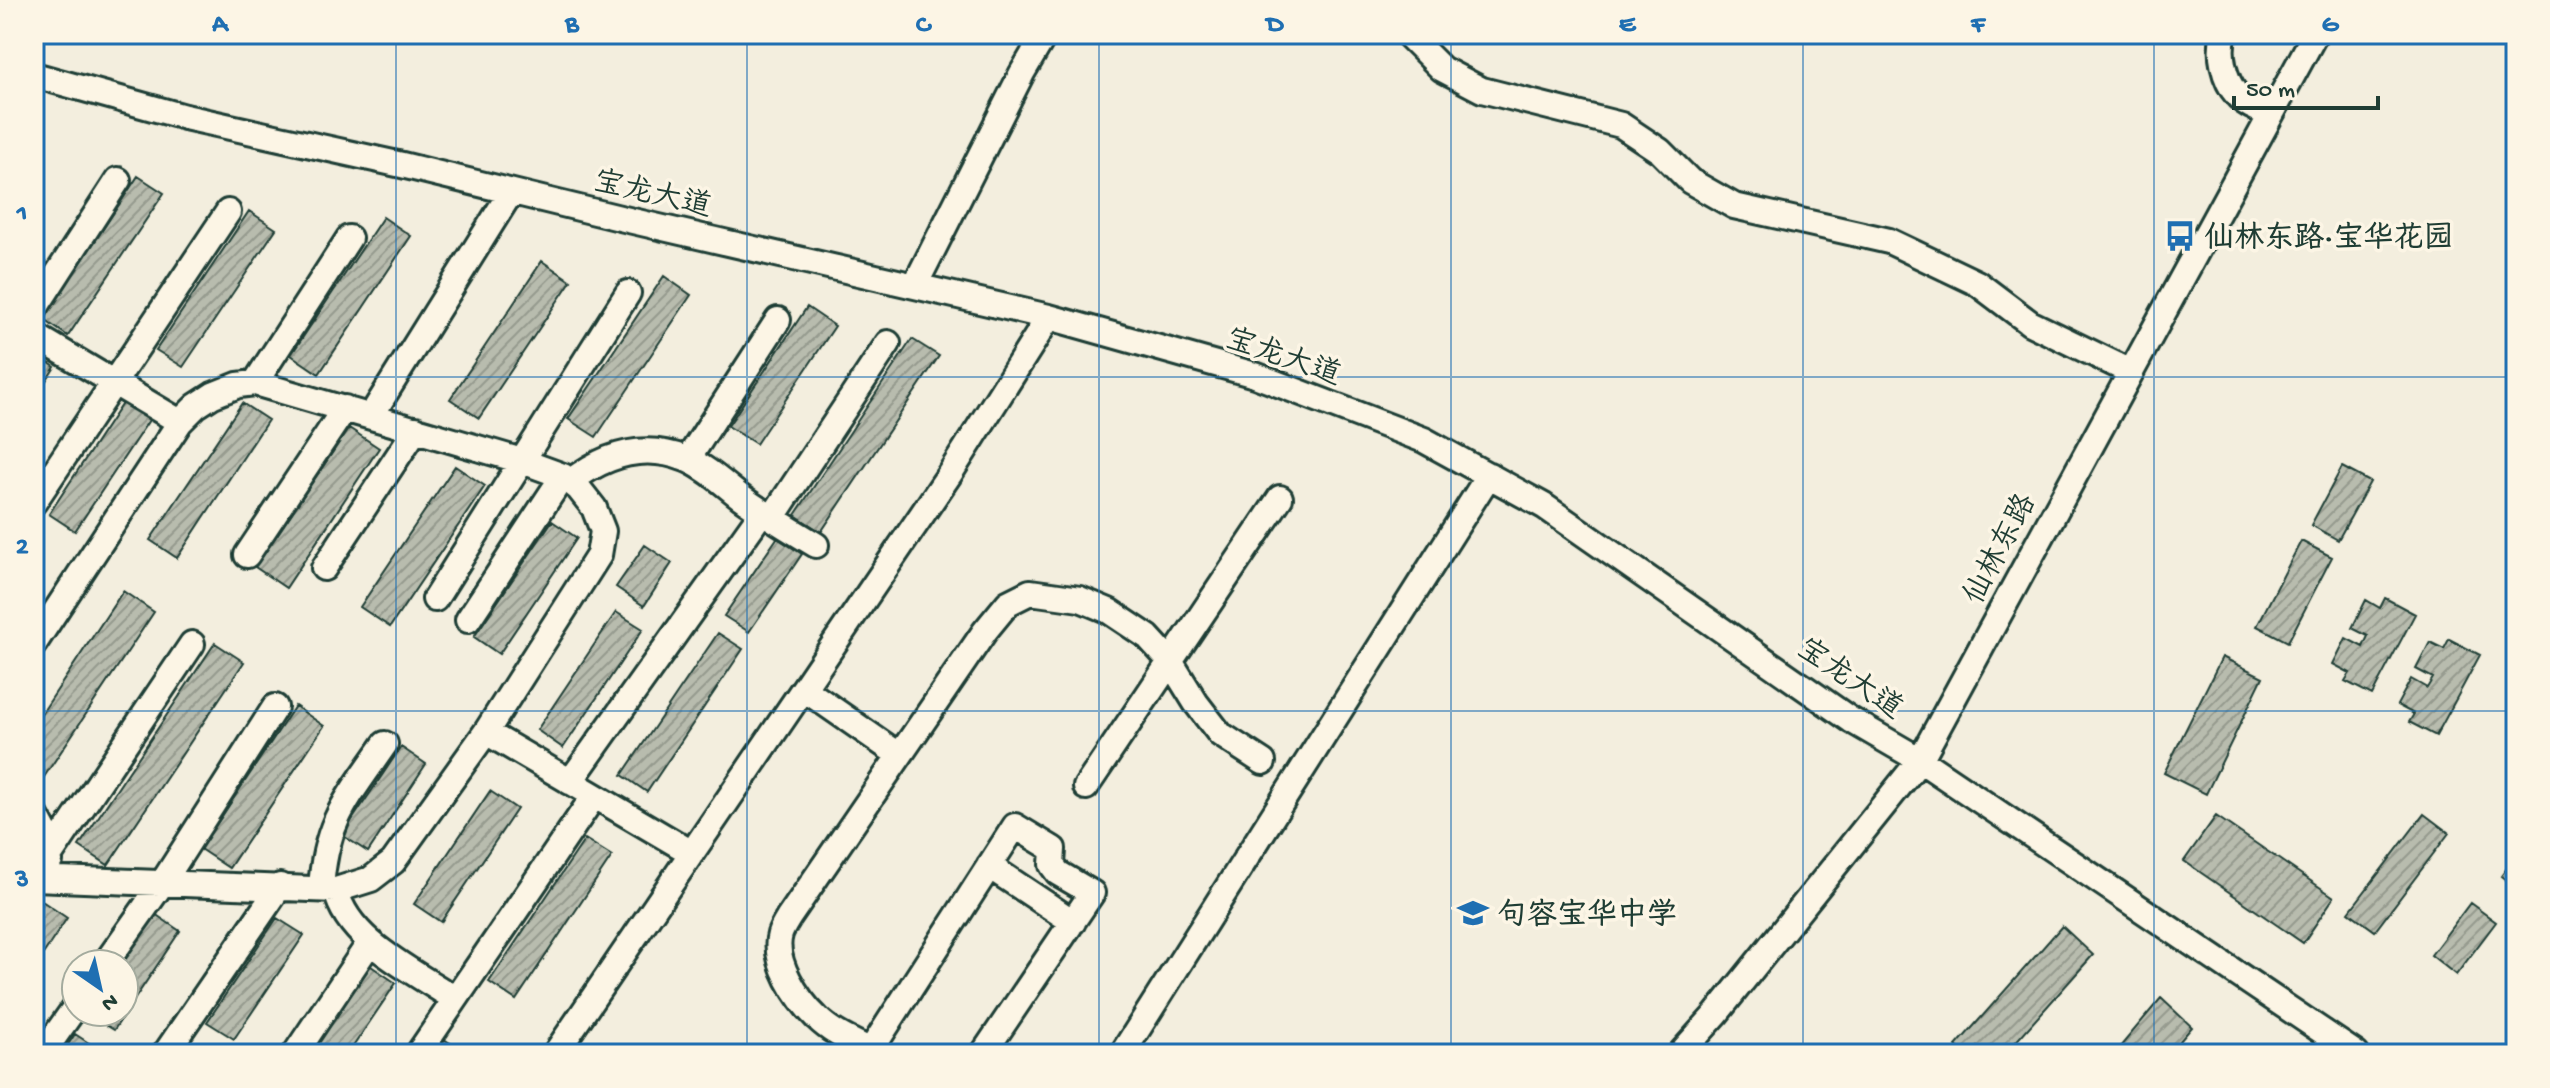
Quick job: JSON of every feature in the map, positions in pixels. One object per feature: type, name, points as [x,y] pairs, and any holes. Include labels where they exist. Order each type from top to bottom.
[{"type":"street","points":[[915,285],[1022,73],[1045,34]]},
{"type":"street","points":[[1407,34],[1442,69],[1482,90],[1621,125],[1660,151],[1690,181],[1734,206],[1889,241],[1977,283],[2030,323],[2131,372]]},
{"type":"street","points":[[2224,34],[2224,73],[2238,97],[2270,115]]},
{"type":"street","name":"仙林东路","points":[[1680,1054],[1716,1014],[1920,760],[2315,34]]},
{"type":"street","name":"宝龙大道","points":[[34,75],[185,117],[1049,317],[1255,375],[1424,440],[1557,515],[1851,720],[1920,760],[2356,1054]]},
{"type":"street","points":[[34,310],[118,180]]},
{"type":"street","points":[[371,416],[511,192]]},
{"type":"street","points":[[34,502],[228,212]]},
{"type":"street","points":[[255,383],[349,238]]},
{"type":"street","points":[[435,599],[628,293]]},
{"type":"street","points":[[555,1054],[949,475],[1049,317]]},
{"type":"street","points":[[688,459],[778,320]]},
{"type":"street","points":[[34,335],[180,422]]},
{"type":"street","points":[[570,782],[767,515],[888,343]]},
{"type":"street","points":[[34,644],[180,422],[213,395],[238,385],[255,383],[522,461],[567,479],[594,508],[603,531],[599,555],[486,732],[393,862],[371,879],[328,889],[163,882],[44,870]]},
{"type":"street","points":[[247,555],[345,408]]},
{"type":"street","points":[[324,568],[416,429]]},
{"type":"street","points":[[468,620],[567,479],[605,458],[630,452],[656,451],[688,459],[767,515],[816,545]]},
{"type":"street","points":[[1122,1054],[1489,475]]},
{"type":"street","points":[[1086,787],[1280,498]]},
{"type":"street","points":[[983,1054],[1092,893],[1058,873],[1052,865],[1053,849],[1015,826],[874,1052],[817,1019],[799,996],[784,969],[779,951],[780,935],[789,917],[985,631],[1008,603],[1030,592],[1080,599],[1109,611],[1148,637],[1170,661],[1220,734],[1263,762]]},
{"type":"street","points":[[44,870],[192,644]]},
{"type":"street","points":[[804,689],[899,755]]},
{"type":"street","points":[[116,948],[163,882],[275,707]]},
{"type":"street","points":[[486,732],[692,853]]},
{"type":"street","points":[[385,744],[337,814],[329,833],[328,889],[347,919],[370,942],[455,999]]},
{"type":"street","points":[[418,1054],[594,796]]},
{"type":"street","points":[[34,812],[49,840],[44,870]]},
{"type":"street","points":[[989,866],[1073,922]]},
{"type":"street","points":[[165,1054],[280,886]]},
{"type":"street","points":[[295,1054],[370,942]]},
{"type":"street","points":[[42,1054],[60,1028]]},
{"type":"building","points":[[138,176],[164,193],[68,336],[43,319]]},
{"type":"building","points":[[249,211],[276,229],[183,367],[156,350]]},
{"type":"building","points":[[383,217],[411,236],[319,374],[291,355]]},
{"type":"building","points":[[542,261],[571,281],[479,418],[450,399]]},
{"type":"building","points":[[664,276],[691,295],[596,437],[568,419]]},
{"type":"building","points":[[807,307],[835,326],[756,444],[728,426]]},
{"type":"building","points":[[912,339],[939,356],[821,532],[795,515]]},
{"type":"building","points":[[34,353],[55,367],[34,399]]},
{"type":"building","points":[[127,396],[153,414],[75,531],[49,514]]},
{"type":"building","points":[[242,403],[268,420],[177,558],[150,540]]},
{"type":"building","points":[[349,428],[379,448],[286,588],[255,567]]},
{"type":"building","points":[[455,466],[485,486],[390,627],[360,607]]},
{"type":"building","points":[[2342,467],[2370,482],[2338,540],[2311,525]]},
{"type":"building","points":[[552,521],[577,538],[499,654],[474,637]]},
{"type":"building","points":[[777,538],[802,554],[749,632],[724,616]]},
{"type":"building","points":[[2301,541],[2332,557],[2288,642],[2257,626]]},
{"type":"building","points":[[645,545],[672,563],[644,606],[616,587]]},
{"type":"building","points":[[34,560],[42,565],[34,577]]},
{"type":"building","points":[[123,591],[154,612],[34,792],[34,725]]},
{"type":"building","points":[[2385,598],[2415,614],[2372,695],[2345,681],[2350,673],[2333,664],[2346,638],[2363,647],[2368,636],[2352,628],[2366,600],[2380,608]]},
{"type":"building","points":[[616,612],[643,629],[563,748],[537,730]]},
{"type":"building","points":[[718,633],[743,649],[647,792],[622,775]]},
{"type":"building","points":[[2449,639],[2480,655],[2436,736],[2409,722],[2414,714],[2397,705],[2411,679],[2427,688],[2433,678],[2416,669],[2430,642],[2444,649]]},
{"type":"building","points":[[215,643],[244,662],[108,865],[79,846]]},
{"type":"building","points":[[2222,657],[2263,677],[2206,794],[2164,773]]},
{"type":"building","points":[[295,706],[324,726],[229,868],[200,849]]},
{"type":"building","points":[[401,747],[426,764],[368,852],[342,835]]},
{"type":"building","points":[[490,791],[517,809],[441,922],[414,904]]},
{"type":"building","points":[[2424,814],[2449,833],[2375,931],[2349,912]]},
{"type":"building","points":[[2216,816],[2334,897],[2303,943],[2184,861]]},
{"type":"building","points":[[585,839],[612,856],[516,1000],[489,982]]},
{"type":"building","points":[[2516,856],[2516,888],[2501,876]]},
{"type":"building","points":[[42,901],[67,918],[34,968],[34,913]]},
{"type":"building","points":[[2470,903],[2496,922],[2456,975],[2431,955]]},
{"type":"building","points":[[155,914],[180,931],[140,991],[140,948],[133,948]]},
{"type":"building","points":[[277,918],[304,935],[234,1039],[207,1022]]},
{"type":"building","points":[[2062,926],[2093,955],[2005,1054],[1964,1054],[1956,1046]]},
{"type":"building","points":[[368,964],[396,983],[348,1054],[314,1054],[310,1051]]},
{"type":"building","points":[[2161,998],[2192,1027],[2169,1054],[2114,1054]]},
{"type":"building","points":[[75,1034],[101,1051],[99,1054],[62,1054]]},
{"type":"building","points":[[444,1039],[467,1054],[434,1054]]},
{"type":"building","points":[[191,1046],[204,1054],[186,1054]]},
{"type":"place","name":"仙林东路·宝华花园","points":[[2180,236]]},
{"type":"place","name":"句容宝华中学","points":[[1473,913]]}]
